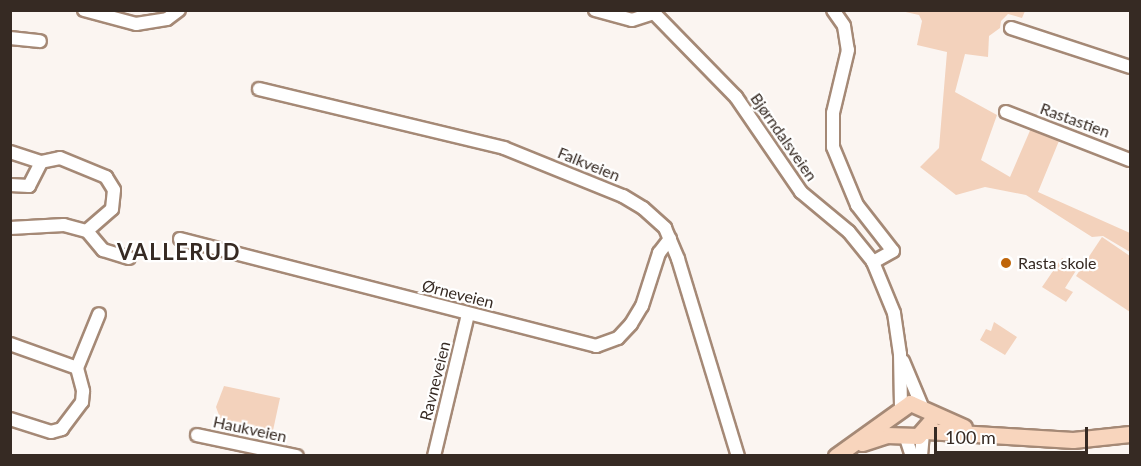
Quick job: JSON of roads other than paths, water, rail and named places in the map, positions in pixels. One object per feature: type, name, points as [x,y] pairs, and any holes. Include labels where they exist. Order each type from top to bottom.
[{"type":"main road","points":[[836,456],[910,403],[974,431]]},
{"type":"main road","points":[[925,409],[925,432]]},
{"type":"main road","points":[[899,410],[897,427],[904,435]]},
{"type":"main road","points":[[850,446],[925,432],[974,431],[1073,440],[1131,434]]},
{"type":"street","points":[[84,10],[136,24],[167,19],[179,10]]},
{"type":"street","points":[[595,10],[632,20],[652,12]]},
{"type":"street","points":[[833,10],[844,26],[848,50],[833,113],[833,147],[857,205],[893,251],[873,262]]},
{"type":"street","name":"Bjørndalsveien","points":[[652,12],[736,97],[801,192],[849,232],[873,262],[891,301],[900,354],[899,410]]},
{"type":"street","points":[[1011,28],[1131,68]]},
{"type":"street","points":[[10,38],[40,41]]},
{"type":"street","name":"Falkveien","points":[[259,89],[504,148],[623,196],[658,220],[670,239],[738,456]]},
{"type":"street","name":"Rastastien","points":[[1006,112],[1131,160]]},
{"type":"street","points":[[10,152],[41,162],[60,158],[70,161],[97,171],[112,185],[112,210],[87,231]]},
{"type":"street","points":[[10,185],[28,186],[41,162]]},
{"type":"street","points":[[10,228],[64,225],[87,231],[103,250],[129,258]]},
{"type":"street","name":"Ørneveien","points":[[180,239],[580,343],[608,343],[631,324],[642,306],[659,253],[670,239]]},
{"type":"street","points":[[77,368],[99,314]]},
{"type":"street","name":"Ravneveien","points":[[434,456],[468,314]]},
{"type":"street","points":[[10,344],[77,368],[83,378],[82,402],[62,429],[51,432],[10,418]]},
{"type":"street","name":"Bjørndalsveien","points":[[900,354],[925,409]]},
{"type":"street","points":[[921,456],[925,432]]},
{"type":"street","name":"Haukveien","points":[[197,435],[297,456]]},
{"type":"street","points":[[904,435],[912,456]]},
{"type":"place","name":"Rasta skole","points":[[1006,263]]},
{"type":"district","name":"VALLERUD","points":[[179,252]]}]
